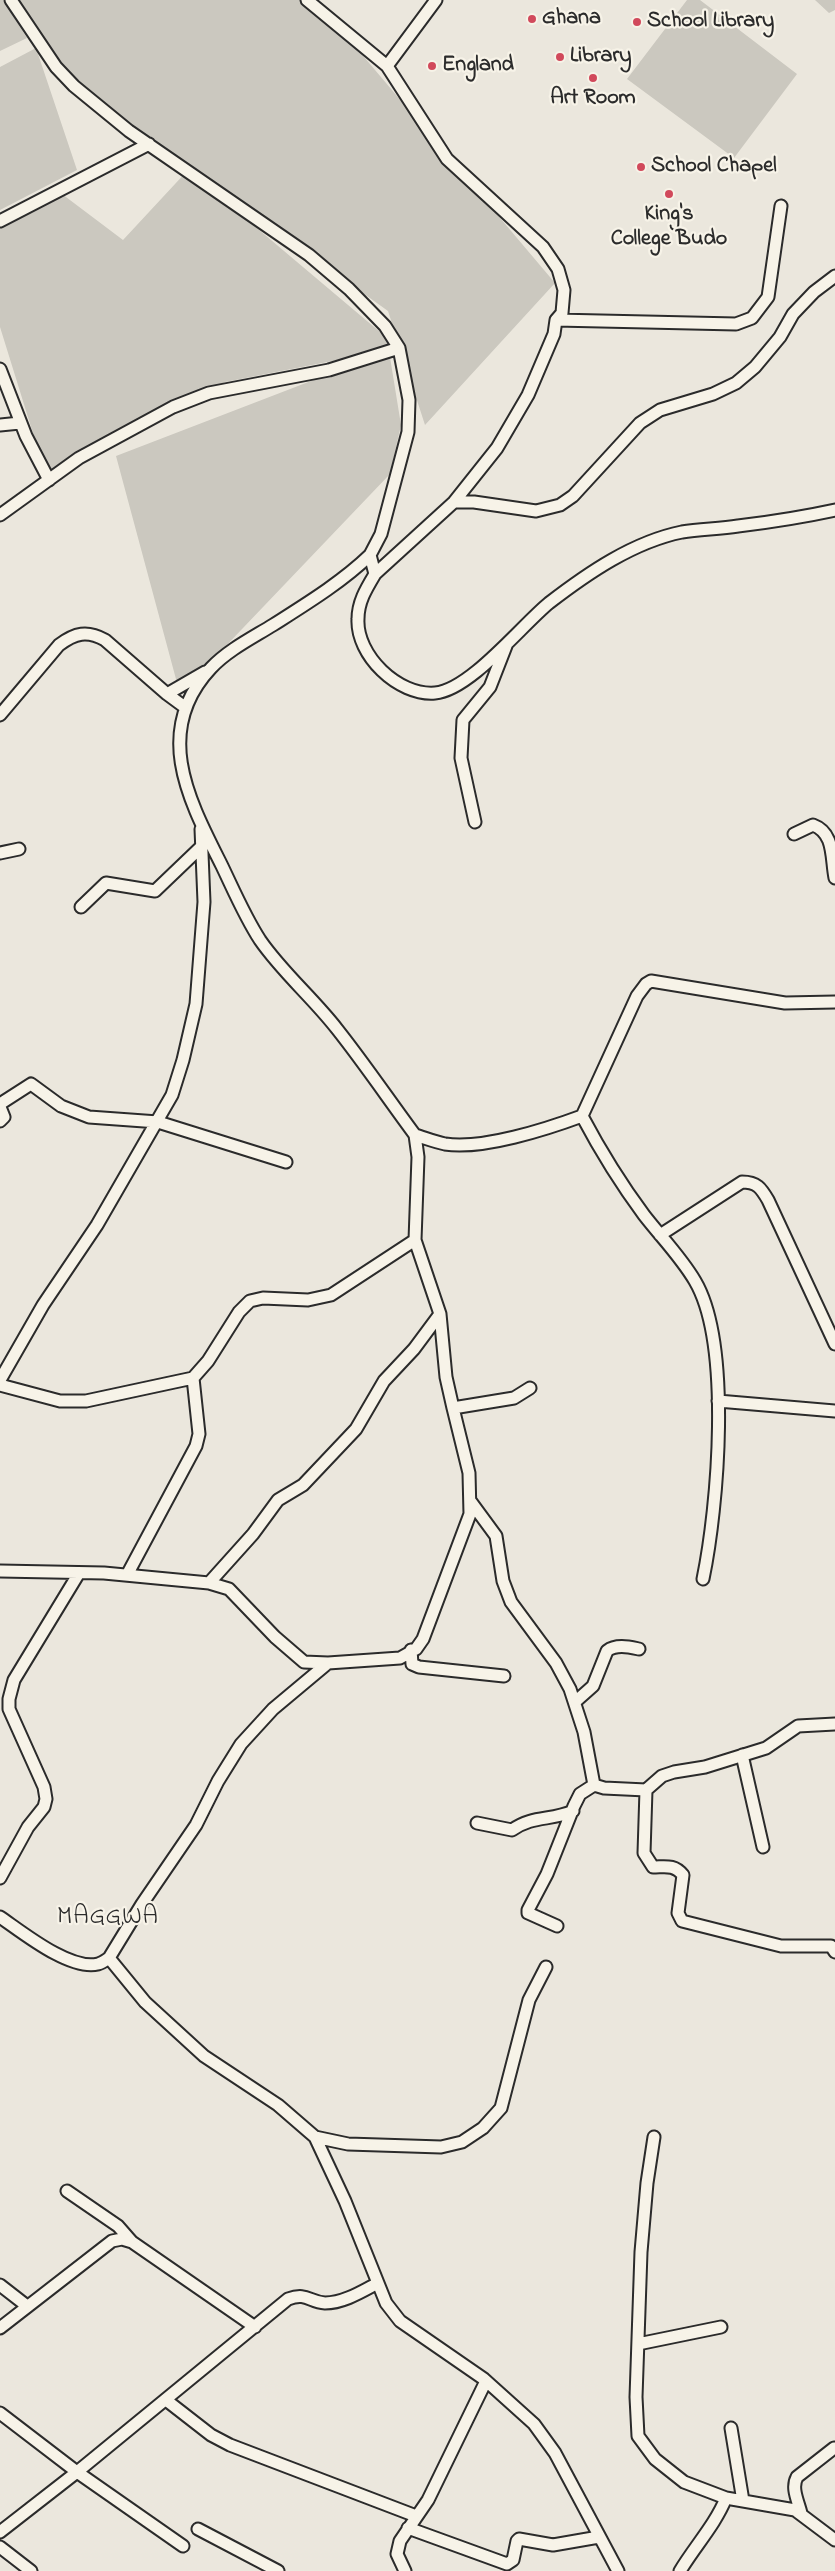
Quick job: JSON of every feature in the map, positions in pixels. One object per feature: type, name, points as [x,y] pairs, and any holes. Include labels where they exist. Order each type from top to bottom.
[{"type":"street","points":[[11,0],[56,67],[99,107],[309,255],[349,290],[385,326],[399,348],[408,392],[408,432],[381,534],[370,555],[356,568],[230,652],[210,668],[167,694]]},
{"type":"street","points":[[307,0],[387,66],[447,159],[542,247],[558,270],[564,290],[562,313],[556,320],[554,334],[528,395],[497,448],[454,502],[409,546],[375,574],[359,606],[360,641],[370,657],[383,671],[410,689],[421,693],[435,693],[448,690],[460,684],[548,604],[600,566],[655,541],[682,532],[738,526],[835,510]]},
{"type":"street","points":[[387,66],[436,0]]},
{"type":"street","points":[[0,221],[149,144]]},
{"type":"street","points":[[556,320],[736,324],[752,318],[768,297],[781,206]]},
{"type":"street","points":[[454,502],[474,502],[536,511],[560,505],[574,496],[640,423],[660,410],[713,394],[736,382],[755,368],[780,337],[793,314],[814,292],[835,276]]},
{"type":"street","points":[[0,516],[79,458],[173,407],[209,393],[329,370],[399,348]]},
{"type":"street","points":[[0,369],[20,423],[49,480]]},
{"type":"street","points":[[0,425],[20,423]]},
{"type":"street","points":[[370,555],[375,574]]},
{"type":"street","points":[[0,715],[59,645],[71,636],[84,633],[94,634],[105,640],[186,708]]},
{"type":"street","points":[[475,822],[461,758],[463,720],[490,687],[508,642]]},
{"type":"street","points":[[0,1571],[79,1572],[209,1583],[229,1589],[275,1637],[304,1662],[328,1664],[400,1658],[411,1650],[416,1649],[423,1639],[455,1551],[465,1530],[471,1502],[469,1473],[446,1377],[440,1314],[415,1240],[418,1157],[415,1135],[334,1026],[260,940],[201,825],[186,787],[180,763],[179,746],[182,718],[192,694],[210,668]]},
{"type":"street","points":[[0,1380],[43,1305],[97,1225],[172,1095],[184,1060],[195,1012],[204,902],[201,825]]},
{"type":"street","points":[[794,834],[814,825],[825,832],[832,846],[835,878]]},
{"type":"street","points":[[81,907],[106,883],[155,891],[202,846]]},
{"type":"street","points":[[0,853],[19,849]]},
{"type":"street","points":[[415,1135],[446,1144],[476,1143],[543,1130],[582,1116],[637,996],[646,984],[651,982],[785,1003],[835,1002]]},
{"type":"street","points":[[0,1121],[4,1117],[0,1105],[31,1084],[61,1106],[89,1117],[158,1122],[286,1162]]},
{"type":"street","points":[[582,1116],[627,1191],[685,1265],[701,1293],[713,1339],[718,1401],[714,1514],[703,1579]]},
{"type":"street","points":[[660,1235],[742,1182],[753,1182],[761,1188],[772,1208],[835,1344]]},
{"type":"street","points":[[0,1385],[60,1401],[86,1401],[193,1378],[208,1361],[239,1312],[250,1301],[263,1298],[308,1300],[331,1295],[415,1240]]},
{"type":"street","points":[[209,1583],[253,1534],[278,1500],[304,1485],[356,1428],[384,1381],[414,1349],[440,1314]]},
{"type":"street","points":[[127,1575],[196,1446],[199,1434],[193,1378]]},
{"type":"street","points":[[453,1408],[514,1398],[530,1388]]},
{"type":"street","points":[[718,1401],[835,1411]]},
{"type":"street","points":[[471,1502],[496,1536],[506,1593],[556,1663],[575,1702],[590,1758],[594,1785]]},
{"type":"street","points":[[0,1878],[28,1827],[44,1806],[46,1798],[44,1787],[9,1710],[14,1680],[79,1572]]},
{"type":"street","points":[[575,1702],[593,1686],[607,1651],[611,1648],[626,1646],[640,1649]]},
{"type":"street","points":[[411,1650],[412,1664],[419,1667],[504,1676]]},
{"type":"street","points":[[0,1917],[40,1945],[76,1962],[98,1964],[109,1958],[142,1904],[192,1832],[241,1744],[273,1709],[328,1664]]},
{"type":"street","points":[[557,1926],[528,1913],[528,1910],[546,1874],[580,1794],[594,1785],[604,1788],[646,1790],[662,1776],[674,1772],[706,1767],[766,1748],[798,1726],[835,1724]]},
{"type":"street","points":[[742,1755],[763,1847]]},
{"type":"street","points":[[646,1790],[644,1853],[654,1868],[666,1865],[683,1874],[678,1913],[682,1920],[781,1946],[831,1946],[835,1952]]},
{"type":"street","points":[[477,1823],[512,1830],[523,1822],[536,1818],[560,1816],[573,1812]]},
{"type":"street","points":[[109,1958],[145,2002],[204,2056],[270,2100],[315,2136],[348,2144],[441,2147],[462,2142],[483,2128],[502,2108],[530,2000],[546,1967]]},
{"type":"street","points":[[315,2136],[345,2201],[376,2284],[386,2303],[400,2321],[486,2381],[534,2424],[559,2460],[598,2537],[618,2571]]},
{"type":"street","points":[[654,2137],[643,2219],[636,2420],[640,2441],[655,2459],[675,2477],[726,2498],[802,2513],[828,2537],[835,2540]]},
{"type":"street","points":[[67,2191],[118,2226],[132,2242],[255,2327]]},
{"type":"street","points":[[0,2328],[112,2241],[122,2239],[132,2242]]},
{"type":"street","points":[[0,2532],[166,2400],[288,2299],[298,2296],[310,2297],[316,2302],[332,2303],[376,2284]]},
{"type":"street","points":[[0,2285],[27,2306]]},
{"type":"street","points":[[638,2344],[721,2327]]},
{"type":"street","points":[[405,2571],[400,2561],[398,2549],[408,2528],[435,2487],[486,2381]]},
{"type":"street","points":[[166,2400],[211,2435],[230,2445],[416,2516]]},
{"type":"street","points":[[0,2414],[77,2472],[183,2546]]},
{"type":"street","points":[[731,2428],[743,2501]]},
{"type":"street","points":[[802,2513],[794,2482],[799,2475],[834,2448]]},
{"type":"street","points":[[680,2571],[692,2551],[710,2530],[726,2498]]},
{"type":"street","points":[[408,2528],[507,2564],[513,2560],[519,2539],[553,2545],[598,2537]]},
{"type":"street","points":[[198,2529],[278,2571]]},
{"type":"street","points":[[0,2547],[31,2571]]},
{"type":"shaded area","points":[[0,0],[3,0],[27,38],[0,51]]},
{"type":"shaded area","points":[[16,0],[301,0],[337,25],[555,283],[425,425],[388,311],[74,86]]},
{"type":"shaded area","points":[[687,0],[700,0],[797,74],[734,158],[627,79]]},
{"type":"shaded area","points":[[815,0],[835,0],[835,10],[829,13]]},
{"type":"shaded area","points":[[36,48],[77,170],[0,210],[0,67]]},
{"type":"shaded area","points":[[188,170],[399,348],[225,382],[45,472],[0,327],[0,227],[58,191],[123,240]]},
{"type":"shaded area","points":[[389,351],[401,425],[390,474],[180,694],[116,456]]},
{"type":"place","name":"Ghana","points":[[532,19]]},
{"type":"place","name":"School Library","points":[[637,22]]},
{"type":"place","name":"Library","points":[[560,57]]},
{"type":"place","name":"England","points":[[432,66]]},
{"type":"place","name":"Art Room","points":[[593,78]]},
{"type":"place","name":"School Chapel","points":[[641,167]]},
{"type":"place","name":"King's College Budo","points":[[669,194]]},
{"type":"district","name":"MAGGWA","points":[[108,1919]]}]
